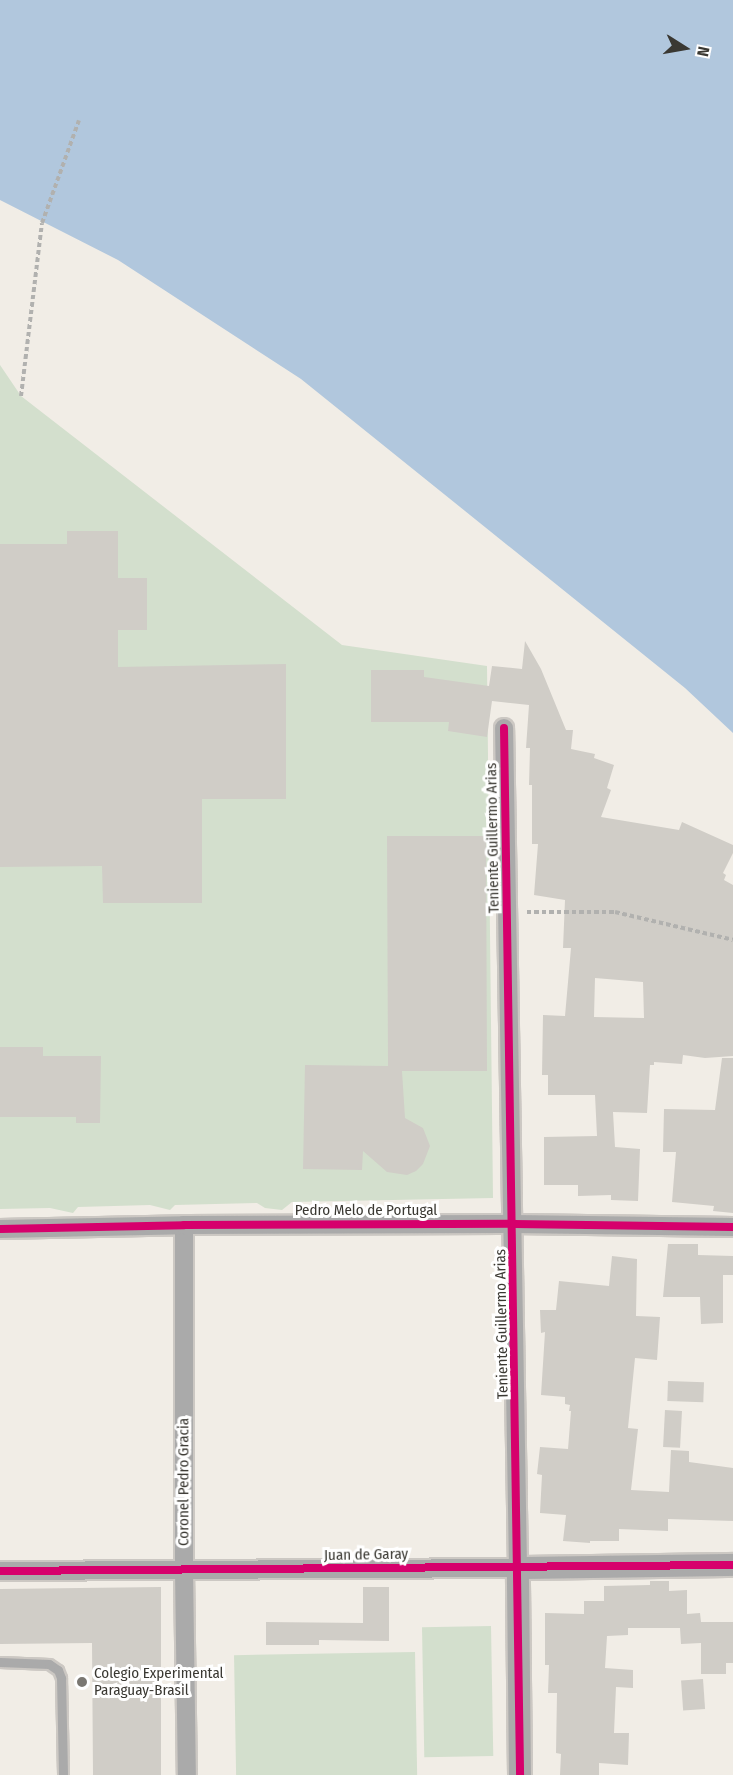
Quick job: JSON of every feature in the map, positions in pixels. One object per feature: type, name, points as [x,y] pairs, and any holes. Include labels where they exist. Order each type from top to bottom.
[{"type":"street","name":"Teniente Guillermo Arias","points":[[504,728],[514,1224],[520,1775]]},
{"type":"street","name":"Pedro Melo de Portugal","points":[[0,1229],[184,1225],[514,1224],[733,1227]]},
{"type":"street","name":"Coronel Pedro Gracia","points":[[184,1225],[184,1570],[187,1775]]},
{"type":"street","name":"Juan de Garay","points":[[0,1571],[733,1565]]},
{"type":"lane","points":[[0,1662],[49,1664],[58,1670],[61,1678],[63,1775]]},
{"type":"path","points":[[21,396],[42,223],[79,120]]},
{"type":"path","points":[[508,912],[615,912],[733,940]]},
{"type":"green space","points":[[0,365],[21,396],[342,645],[487,666],[493,1198],[292,1202],[282,1210],[265,1208],[257,1203],[175,1205],[170,1210],[150,1205],[78,1207],[73,1213],[50,1208],[0,1209]]},
{"type":"green space","points":[[491,1626],[493,1756],[424,1757],[422,1627]]},
{"type":"green space","points":[[415,1652],[417,1775],[236,1775],[234,1655]]},
{"type":"water","points":[[0,0],[733,0],[733,733],[685,688],[301,379],[118,260],[0,200]]},
{"type":"building","points":[[67,531],[118,531],[118,578],[147,578],[147,630],[118,630],[118,667],[286,664],[286,799],[202,799],[202,903],[103,903],[102,866],[0,867],[0,544],[67,544]]},
{"type":"building","points":[[525,641],[541,669],[566,730],[573,730],[571,749],[595,754],[594,758],[614,765],[607,788],[611,790],[601,817],[679,830],[682,822],[733,845],[733,853],[723,873],[726,875],[724,880],[733,885],[733,1056],[705,1058],[683,1055],[682,1064],[654,1062],[654,1065],[650,1065],[647,1113],[613,1112],[615,1147],[640,1149],[638,1201],[611,1200],[611,1195],[578,1196],[578,1185],[544,1185],[544,1137],[597,1136],[595,1095],[548,1095],[548,1075],[542,1075],[543,1015],[565,1016],[571,948],[563,948],[565,900],[534,895],[538,844],[532,844],[530,748],[526,748],[529,705],[492,701],[487,737],[448,731],[449,722],[371,722],[371,670],[424,670],[424,677],[489,686],[492,666],[522,669]],"holes":[[[595,978],[643,982],[644,1018],[594,1017]]]},
{"type":"building","points":[[387,836],[486,836],[487,1071],[402,1071],[405,1118],[423,1128],[430,1146],[423,1164],[416,1171],[407,1175],[387,1172],[363,1151],[362,1170],[303,1169],[305,1065],[388,1066]]},
{"type":"building","points":[[0,1047],[43,1047],[43,1056],[101,1056],[100,1123],[76,1123],[76,1117],[0,1117]]},
{"type":"building","points":[[722,1058],[733,1058],[733,1213],[713,1211],[714,1206],[672,1202],[676,1152],[663,1152],[664,1109],[715,1110]]},
{"type":"building","points":[[668,1244],[698,1244],[698,1255],[733,1256],[733,1275],[723,1275],[723,1323],[701,1324],[700,1297],[663,1297]]},
{"type":"building","points":[[612,1256],[637,1259],[636,1316],[660,1317],[657,1360],[635,1358],[628,1428],[638,1429],[631,1490],[669,1492],[671,1450],[689,1451],[689,1462],[733,1468],[733,1521],[668,1519],[668,1531],[619,1529],[619,1541],[590,1541],[590,1543],[563,1541],[566,1515],[540,1513],[542,1475],[537,1474],[540,1447],[568,1449],[571,1411],[569,1411],[570,1405],[565,1404],[565,1397],[541,1395],[545,1332],[541,1333],[540,1310],[556,1310],[559,1281],[609,1286]]},
{"type":"building","points":[[668,1381],[704,1382],[703,1402],[667,1401]]},
{"type":"building","points":[[665,1410],[682,1411],[680,1448],[663,1447]]},
{"type":"building","points":[[650,1581],[669,1581],[669,1591],[687,1590],[687,1614],[700,1613],[701,1622],[733,1622],[733,1663],[726,1663],[726,1674],[701,1674],[701,1643],[681,1644],[680,1628],[628,1628],[628,1635],[607,1636],[605,1668],[633,1670],[633,1688],[616,1687],[614,1733],[629,1733],[628,1765],[599,1763],[599,1775],[560,1775],[561,1754],[556,1753],[557,1693],[548,1693],[549,1665],[545,1665],[545,1613],[584,1614],[584,1601],[604,1601],[604,1586],[650,1585]]},
{"type":"building","points":[[161,1587],[161,1775],[93,1775],[92,1643],[0,1644],[0,1589]]},
{"type":"building","points":[[363,1587],[389,1587],[389,1641],[319,1640],[319,1645],[266,1645],[266,1622],[363,1623]]},
{"type":"building","points":[[703,1679],[705,1709],[683,1710],[681,1681]]},
{"type":"cycle path","points":[[504,728],[520,1775]]},
{"type":"cycle path","points":[[0,1229],[184,1225],[514,1224],[733,1227]]},
{"type":"cycle path","points":[[0,1571],[733,1565]]},
{"type":"place","name":"Colegio Experimental Paraguay-Brasil","points":[[82,1682]]}]
